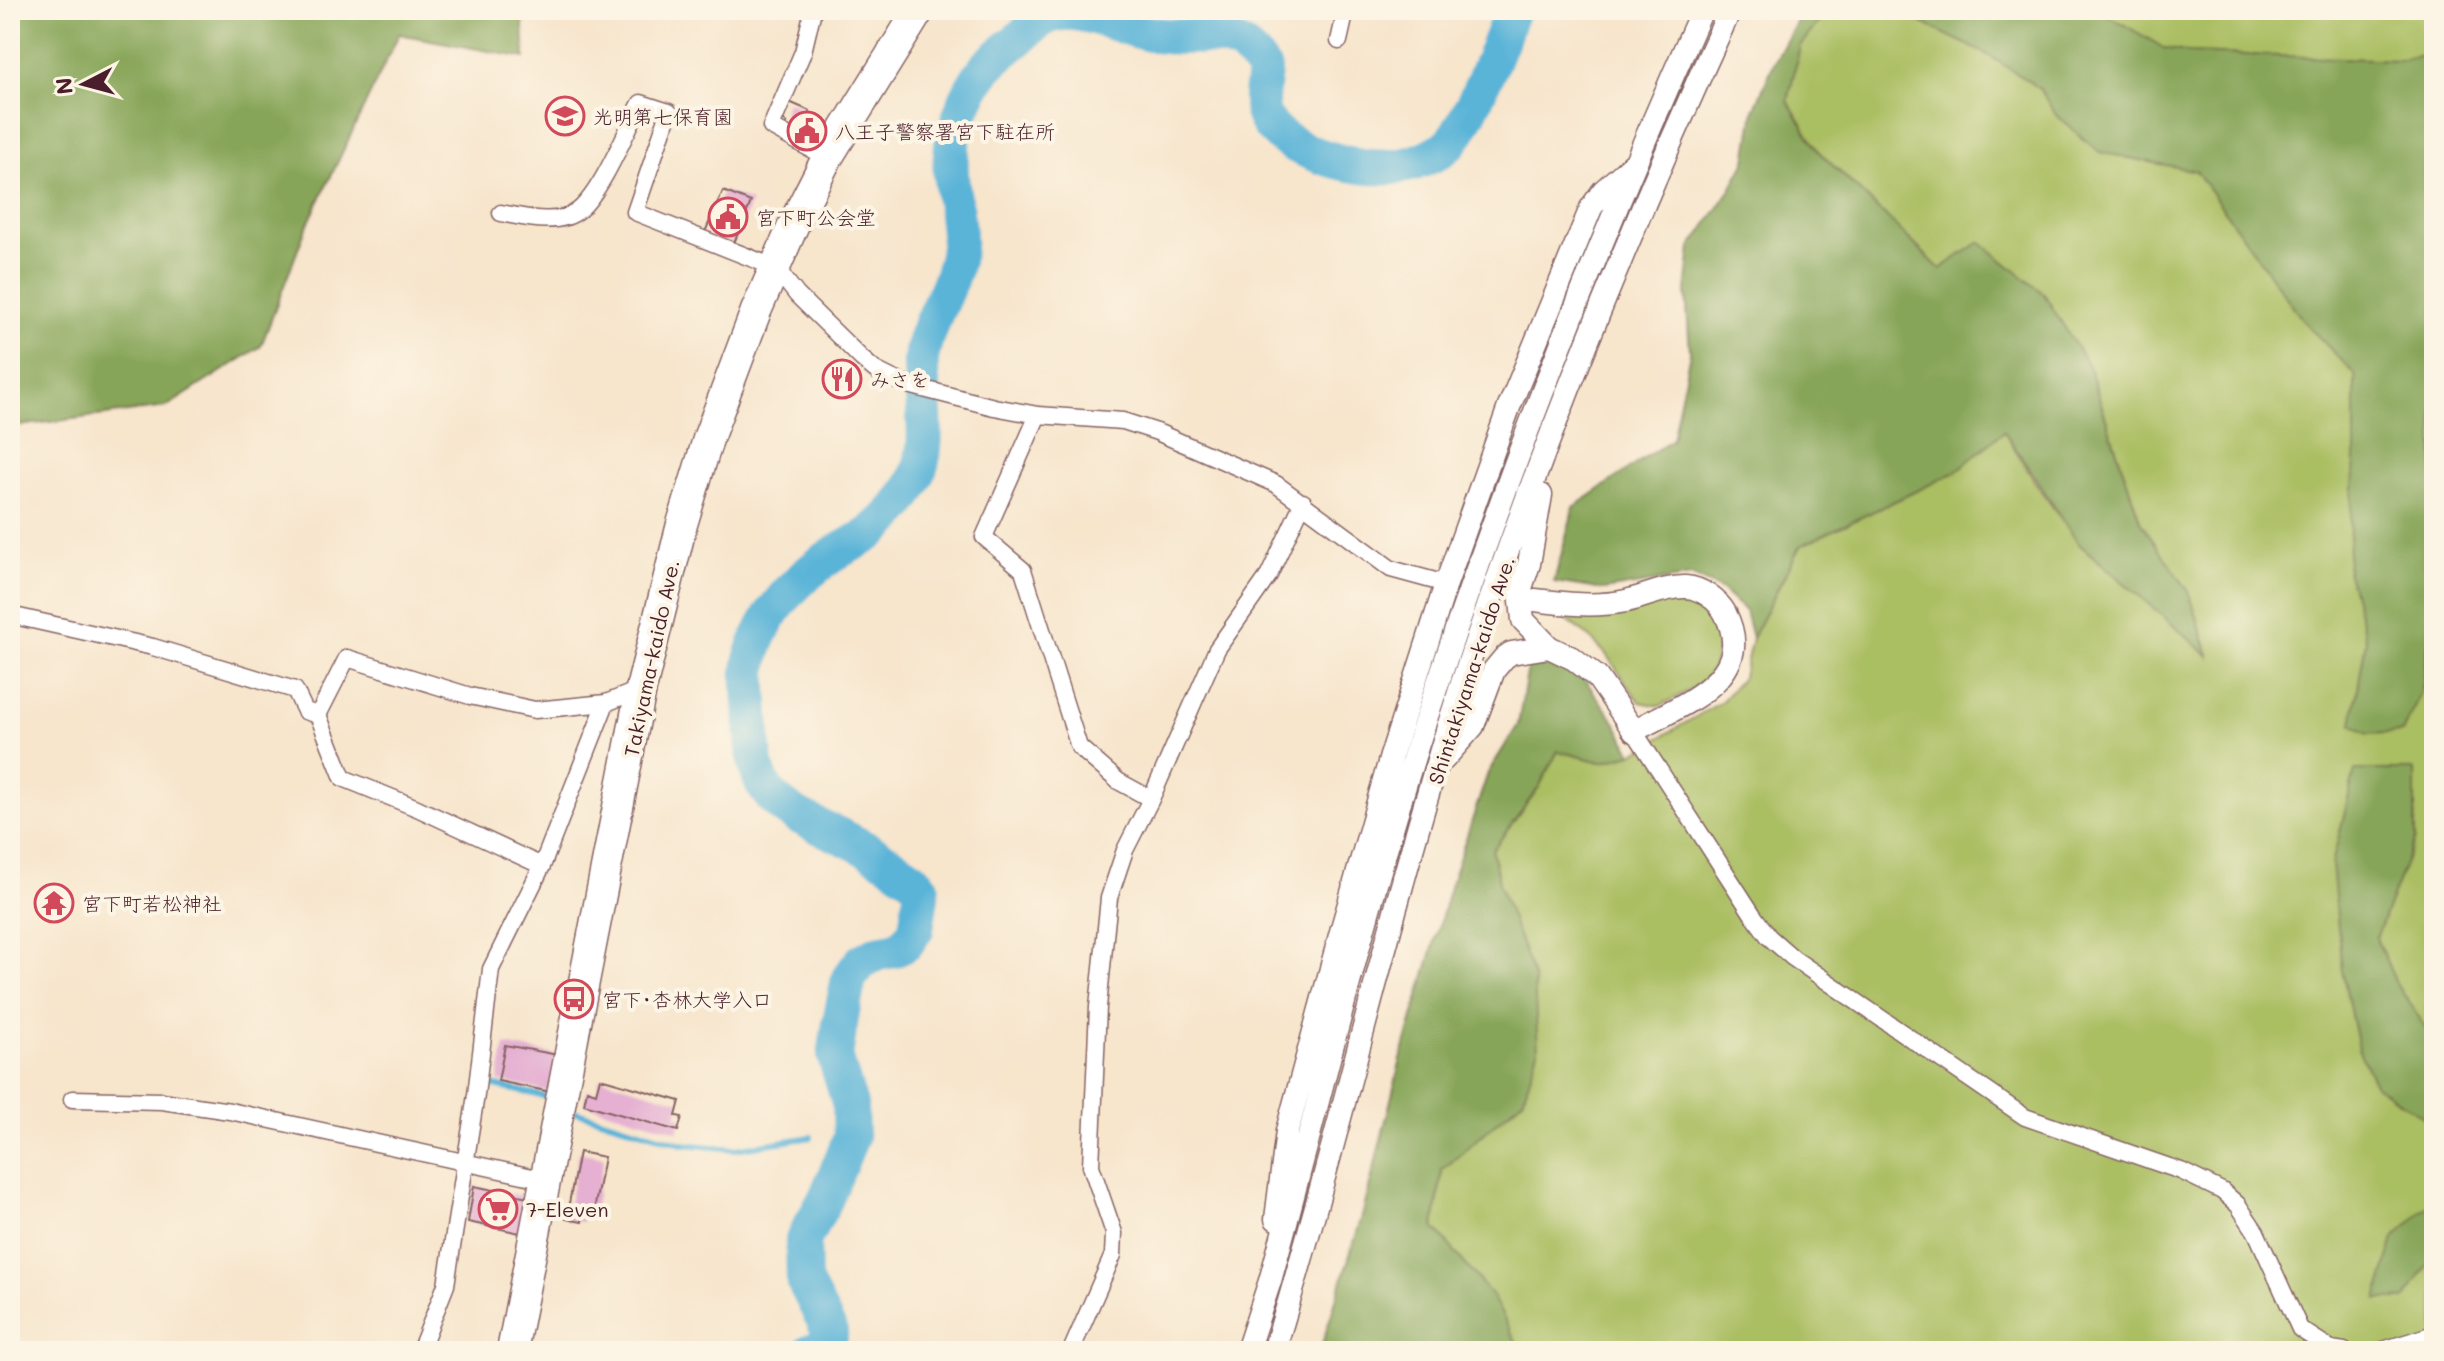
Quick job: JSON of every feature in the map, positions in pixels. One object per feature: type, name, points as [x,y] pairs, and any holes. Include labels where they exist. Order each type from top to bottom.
[{"type":"highway","name":"Takiyama-kaido Ave.","points":[[512,1351],[641,689],[682,524],[709,436],[756,311],[797,217],[827,158],[919,10]]},
{"type":"main road","points":[[1665,94],[1685,10]]},
{"type":"main road","name":"Shintakiyama-kaido Ave.","points":[[1247,1348],[1270,1281],[1418,742],[1534,409],[1581,289],[1702,10]]},
{"type":"main road","name":"Shintakiyama-kaido Ave.","points":[[1274,1351],[1343,1109],[1387,938],[1468,665],[1552,431],[1633,230],[1730,10]]},
{"type":"main road","points":[[1270,1281],[1287,1131],[1350,899],[1509,407],[1591,208],[1603,191],[1639,159]]},
{"type":"main road","points":[[1535,600],[1600,605],[1628,601],[1675,587],[1689,587],[1706,594],[1722,608],[1735,642],[1731,661],[1720,678],[1704,692],[1634,731],[1597,677],[1574,659],[1549,647],[1523,620],[1520,591],[1529,564],[1552,431]]},
{"type":"main road","points":[[1437,767],[1473,726],[1494,670],[1504,658],[1511,653],[1549,647]]},
{"type":"street","points":[[813,10],[803,52],[771,127],[827,158]]},
{"type":"street","points":[[1339,41],[1346,10]]},
{"type":"street","points":[[501,213],[535,220],[578,212],[595,189],[641,103],[669,112],[635,212],[776,268],[797,295],[868,365],[908,385],[994,407],[1038,415],[1123,421],[1145,428],[1276,484],[1391,569],[1451,585]]},
{"type":"street","points":[[1038,415],[984,537],[1023,570],[1079,747],[1118,781],[1151,799]]},
{"type":"street","points":[[1071,1351],[1113,1255],[1114,1233],[1091,1166],[1098,1007],[1109,898],[1125,850],[1151,799],[1217,649],[1269,575],[1303,502]]},
{"type":"street","points":[[10,615],[153,647],[295,690],[305,711],[318,715]]},
{"type":"street","points":[[542,866],[417,808],[343,778],[318,715],[347,658],[470,696],[535,710],[606,703],[641,689]]},
{"type":"street","points":[[420,1351],[446,1285],[476,1095],[491,969],[542,866],[606,703]]},
{"type":"street","points":[[1634,731],[1753,915],[1769,937],[1793,958],[2025,1117],[2181,1171],[2222,1191],[2238,1205],[2256,1232],[2300,1329],[2331,1349],[2344,1351]]},
{"type":"street","points":[[72,1099],[176,1103],[230,1111],[546,1180]]},
{"type":"street","points":[[2380,1351],[2434,1334]]},
{"type":"green space","points":[[10,10],[522,10],[525,58],[399,34],[306,228],[261,346],[166,407],[10,427]]},
{"type":"green space","points":[[1803,10],[1828,10],[1800,46],[1788,101],[1818,151],[1940,269],[1980,242],[2044,294],[2089,367],[2140,521],[2189,592],[2209,656],[2079,544],[2004,431],[1954,473],[1800,546],[1752,638],[1745,611],[1721,589],[1691,576],[1604,590],[1554,582],[1574,507],[1672,439],[1690,353],[1686,292],[1691,248],[1746,161],[1754,110],[1774,63]]},
{"type":"green space","points":[[1828,10],[2434,10],[2434,1351],[1521,1351],[1492,1296],[1434,1228],[1442,1170],[1523,1099],[1500,887],[1492,851],[1539,787],[1558,751],[1601,762],[1632,754],[1721,702],[1743,677],[1752,638],[1800,546],[1954,473],[2004,431],[2079,544],[2209,654],[2189,592],[2140,521],[2089,367],[1940,269],[1818,151],[1788,101],[1799,46]]},
{"type":"green space","points":[[1896,10],[2099,10],[2164,48],[2190,53],[2403,60],[2434,52],[2434,602],[2422,690],[2402,732],[2368,734],[2352,724],[2366,640],[2347,570],[2355,459],[2355,374],[2304,322],[2196,171],[2099,152],[2056,115],[2039,88],[1988,55]]},
{"type":"green space","points":[[1688,598],[1714,615],[1719,630],[1716,658],[1703,680],[1660,706],[1640,702],[1605,653],[1587,635],[1551,609],[1622,611]]},
{"type":"green space","points":[[1554,664],[1585,680],[1617,725],[1632,754],[1601,762],[1558,751],[1539,787],[1492,851],[1500,887],[1534,979],[1538,1051],[1523,1099],[1442,1170],[1434,1227],[1492,1296],[1521,1351],[1320,1351],[1363,1213],[1400,1063],[1452,880],[1488,773],[1518,725],[1528,667]]},
{"type":"green space","points":[[2355,770],[2415,770],[2415,839],[2376,938],[2396,983],[2428,1030],[2434,1030],[2434,1124],[2376,1086],[2358,1049],[2342,970],[2332,864]]},
{"type":"green space","points":[[2434,1199],[2434,1255],[2405,1299],[2377,1299],[2394,1238]]},
{"type":"building","points":[[787,101],[810,111],[806,123],[815,129],[808,141],[784,129]]},
{"type":"building","name":"宮下町公会堂","points":[[723,191],[751,202],[734,243],[705,232]]},
{"type":"building","points":[[505,1045],[558,1055],[551,1092],[498,1081]]},
{"type":"building","points":[[600,1078],[680,1101],[676,1116],[682,1117],[678,1131],[584,1104],[587,1090],[596,1093]]},
{"type":"building","points":[[579,1152],[604,1157],[593,1216],[583,1214],[582,1222],[566,1219]]},
{"type":"building","name":"7-Eleven","points":[[474,1186],[528,1197],[520,1233],[468,1222]]},
{"type":"waterway","points":[[811,1351],[825,1345],[830,1332],[804,1281],[803,1240],[826,1198],[851,1137],[850,1105],[835,1057],[849,978],[861,962],[877,953],[906,944],[916,929],[922,889],[912,877],[886,860],[793,813],[771,795],[757,769],[750,670],[760,634],[780,602],[822,562],[868,535],[884,521],[905,496],[919,471],[925,435],[921,359],[928,331],[956,261],[958,235],[951,178],[952,144],[972,88],[996,58],[1036,24],[1056,14],[1090,16],[1163,36],[1225,39],[1251,54],[1264,70],[1261,101],[1265,119],[1288,141],[1342,162],[1360,166],[1400,166],[1437,153],[1457,134],[1484,80],[1512,10]]},
{"type":"waterway","points":[[486,1084],[548,1097]]},
{"type":"waterway","points":[[577,1112],[682,1144],[735,1149],[811,1137]]},
{"type":"place","name":"光明第七保育園","points":[[565,116]]},
{"type":"place","name":"八王子警察署宮下駐在所","points":[[807,131]]},
{"type":"place","name":"宮下町公会堂","points":[[728,217]]},
{"type":"place","name":"みさを","points":[[842,379]]},
{"type":"place","name":"宮下町若松神社","points":[[54,903]]},
{"type":"place","name":"宮下･杏林大学入口","points":[[574,999]]},
{"type":"place","name":"7-Eleven","points":[[498,1209]]}]
